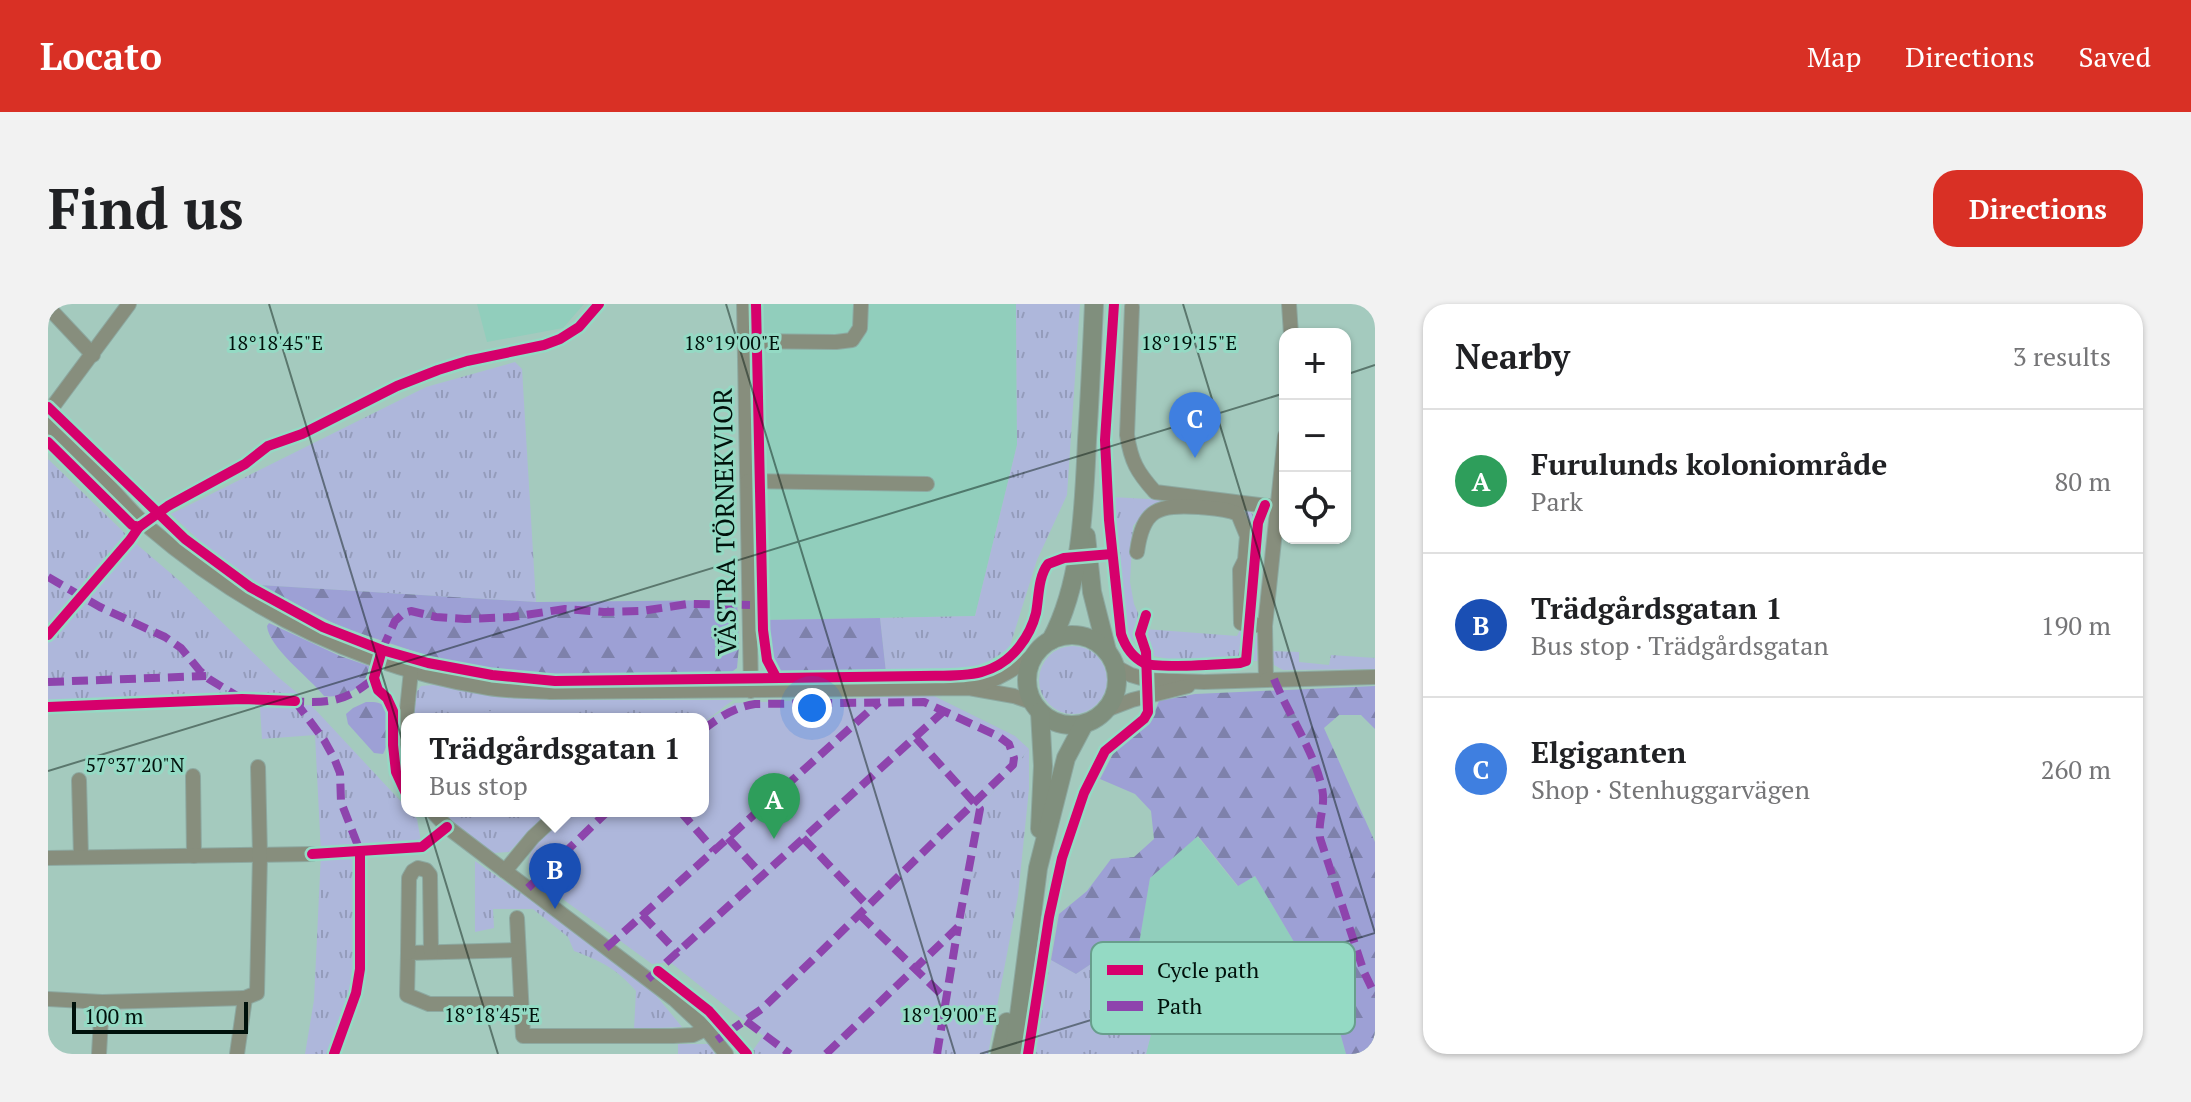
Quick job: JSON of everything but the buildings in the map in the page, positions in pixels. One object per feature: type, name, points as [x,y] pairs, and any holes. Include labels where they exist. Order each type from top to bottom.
[{"type":"main road","points":[[1037,708],[1051,720],[1064,724],[1084,724],[1106,710],[1117,690],[1112,659],[1092,592],[1086,540],[1085,494],[1094,304]]},
{"type":"main road","points":[[1038,868],[1043,766],[1037,708],[1027,678],[1036,653],[1051,640],[1066,610],[1085,494]]},
{"type":"main road","points":[[1051,640],[1078,635],[1097,642],[1112,659]]},
{"type":"main road","points":[[1014,1054],[1038,868],[1066,758],[1084,724]]},
{"type":"main road","points":[[1000,1054],[1029,926]]},
{"type":"street","points":[[48,413],[129,304]]},
{"type":"street","name":"VÄSTRA TÖRNEKVIOR","points":[[744,304],[751,691]]},
{"type":"street","points":[[745,341],[852,340],[860,328],[861,304]]},
{"type":"street","points":[[1289,304],[1291,328]]},
{"type":"street","points":[[48,307],[93,355]]},
{"type":"street","points":[[1132,307],[1127,435],[1130,455],[1138,474],[1155,492],[1276,507]]},
{"type":"street","points":[[48,425],[145,523],[198,566],[252,603],[340,647],[411,671],[492,689],[535,691],[969,688],[1014,696],[1037,708]]},
{"type":"street","points":[[1266,680],[1265,626],[1280,472]]},
{"type":"street","points":[[748,481],[927,484]]},
{"type":"street","points":[[1137,552],[1144,521],[1164,507],[1238,514],[1247,536],[1245,560],[1240,570],[1241,623],[1265,626]]},
{"type":"street","points":[[969,688],[1004,676],[1036,653]]},
{"type":"street","points":[[1112,659],[1131,675],[1148,680],[1204,682],[1375,677]]},
{"type":"street","points":[[407,713],[411,671]]},
{"type":"street","points":[[1106,710],[1204,682]]},
{"type":"street","points":[[48,999],[102,1002],[245,998],[257,993],[258,767]]},
{"type":"street","points":[[193,776],[194,856]]},
{"type":"street","points":[[79,780],[81,857]]},
{"type":"street","points":[[438,817],[674,999],[706,1029],[726,1054]]},
{"type":"street","points":[[505,871],[555,817]]},
{"type":"street","points":[[48,858],[312,854]]},
{"type":"street","points":[[431,952],[430,875],[418,868],[409,878],[407,995],[429,1004],[521,1004]]},
{"type":"street","points":[[517,918],[523,1036],[673,1036],[693,1035],[706,1029]]},
{"type":"street","points":[[408,953],[518,950]]},
{"type":"street","points":[[237,1054],[245,998]]},
{"type":"street","points":[[99,1054],[102,1002]]},
{"type":"shaded area","points":[[477,304],[584,304],[563,328],[487,342]]},
{"type":"shaded area","points":[[750,304],[1016,304],[1017,445],[975,616],[758,620]]},
{"type":"shaded area","points":[[1197,836],[1237,886],[1255,876],[1294,942],[1139,942],[1150,878]]},
{"type":"shaded area","points":[[1151,1034],[1340,1034],[1346,1054],[1146,1054]]},
{"type":"green space","points":[[1016,304],[1080,304],[1067,495],[1037,560],[1009,649],[979,667],[886,673],[880,618],[975,616],[1017,445]]},
{"type":"green space","points":[[515,362],[522,369],[536,602],[259,585],[203,544],[171,514],[426,387]]},
{"type":"green space","points":[[48,459],[278,677],[302,697],[48,703]]},
{"type":"green space","points":[[1112,497],[1238,504],[1255,516],[1264,534],[1254,612],[1247,613],[1243,513],[1157,503],[1133,526],[1130,582],[1134,604],[1145,629],[1237,636],[1240,630],[1253,631],[1257,636],[1257,661],[1173,660],[1154,656],[1127,636]]},
{"type":"green space","points":[[259,585],[536,602],[737,600],[737,668],[729,674],[563,677],[493,671],[428,656],[341,627]]},
{"type":"green space","points":[[880,618],[886,673],[766,674],[760,660],[758,620]]},
{"type":"green space","points":[[269,623],[369,666],[368,673],[353,690],[339,696],[324,696],[275,644],[269,635]]},
{"type":"green space","points":[[1066,646],[1080,646],[1092,651],[1102,661],[1107,680],[1102,699],[1092,709],[1080,714],[1066,714],[1054,709],[1044,699],[1039,687],[1039,673],[1044,661],[1054,651]]},
{"type":"green space","points":[[1271,651],[1299,652],[1299,662],[1329,665],[1331,655],[1375,658],[1375,669],[1283,670],[1274,665]]},
{"type":"green space","points":[[433,685],[505,698],[733,700],[709,718],[709,713],[413,713],[415,694],[421,686]]},
{"type":"green space","points":[[1375,686],[1375,729],[1361,715],[1339,715],[1324,728],[1375,842],[1375,1054],[1346,1054],[1340,1034],[1355,1034],[1355,942],[1294,942],[1255,876],[1238,886],[1198,836],[1150,878],[1139,942],[1091,942],[1091,964],[1076,974],[1051,960],[1059,914],[1087,891],[1111,859],[1134,857],[1154,839],[1151,811],[1135,794],[1100,779],[1115,750],[1140,730],[1159,701],[1195,694]]},
{"type":"green space","points":[[932,695],[1015,736],[1029,749],[985,802],[940,1054],[786,1054],[670,962],[652,964],[531,876],[594,817],[709,817],[709,719],[735,703]]},
{"type":"green space","points":[[366,702],[382,704],[387,710],[388,738],[383,754],[374,753],[348,724],[346,714]]},
{"type":"green space","points":[[311,705],[401,802],[401,817],[417,819],[422,847],[360,851],[360,969],[356,993],[334,1054],[305,1054],[314,1000],[321,853],[315,735],[262,739],[260,707]]},
{"type":"green space","points":[[550,708],[550,713],[453,713]]},
{"type":"green space","points":[[1029,749],[1029,789],[1018,896],[988,1054],[940,1054],[985,802]]},
{"type":"green space","points":[[446,817],[543,817],[509,852],[493,853]]},
{"type":"green space","points":[[566,817],[594,817],[531,876],[530,856],[548,831]]},
{"type":"green space","points":[[475,861],[641,977],[682,1027],[634,1029],[636,991],[608,966],[574,951],[568,937],[533,909],[493,909],[494,928],[475,932]]},
{"type":"green space","points":[[1051,960],[1076,974],[1091,964],[1091,1034],[1151,1034],[1146,1054],[1034,1054]]},
{"type":"green space","points":[[763,1036],[786,1054],[752,1054]]},
{"type":"green space","points":[[678,1044],[709,1044],[715,1054],[678,1054]]},
{"type":"marked path","points":[[48,577],[100,607],[165,637],[181,648],[209,679],[242,699]]},
{"type":"marked path","points":[[382,650],[395,621],[411,611],[465,619],[512,617],[565,609],[604,612],[641,611],[688,604],[750,605]]},
{"type":"marked path","points":[[48,682],[206,676]]},
{"type":"marked path","points":[[288,701],[334,700],[353,693],[374,678]]},
{"type":"marked path","points":[[1274,679],[1316,767],[1323,795],[1320,838],[1354,942]]},
{"type":"marked path","points":[[295,701],[334,758],[340,773],[341,802],[360,858]]},
{"type":"marked path","points":[[606,948],[879,702]]},
{"type":"marked path","points":[[709,726],[728,713],[755,704],[924,702],[998,736],[1009,744],[1014,758],[1013,765],[763,1008],[717,1040]]},
{"type":"marked path","points":[[648,979],[945,710]]},
{"type":"marked path","points":[[826,1054],[958,927],[980,809],[916,738]]},
{"type":"marked path","points":[[528,888],[602,817]]},
{"type":"marked path","points":[[685,817],[714,850]]},
{"type":"marked path","points":[[728,838],[763,876]]},
{"type":"marked path","points":[[803,838],[868,906]]},
{"type":"marked path","points":[[642,915],[678,953]]},
{"type":"marked path","points":[[860,915],[946,999]]},
{"type":"marked path","points":[[937,1054],[958,927]]},
{"type":"marked path","points":[[1355,945],[1375,995]]},
{"type":"marked path","points":[[746,1021],[790,1054]]},
{"type":"cycle path","points":[[48,442],[132,525],[139,527],[168,506],[245,464],[268,446],[302,434],[397,386],[438,370],[560,339],[579,327],[599,304]]},
{"type":"cycle path","points":[[756,304],[763,630],[767,660],[776,677]]},
{"type":"cycle path","points":[[1114,304],[1105,440],[1109,520],[1121,634],[1136,658],[1144,663],[1162,666],[1246,661],[1258,523],[1265,505]]},
{"type":"cycle path","points":[[48,407],[185,539],[250,587],[323,627],[382,650],[428,663],[492,675],[555,681],[974,674],[1009,658],[1025,639],[1035,617],[1041,581],[1048,564],[1064,558],[1112,554]]},
{"type":"cycle path","points":[[48,635],[139,527]]},
{"type":"cycle path","points":[[1028,1054],[1049,917],[1062,858],[1084,793],[1105,751],[1144,719],[1148,712],[1146,652],[1140,634],[1146,615]]},
{"type":"cycle path","points":[[382,650],[374,678],[378,690],[387,698],[393,711],[396,772],[401,783]]},
{"type":"cycle path","points":[[48,707],[242,699],[295,701]]},
{"type":"cycle path","points":[[312,854],[422,847],[447,827]]},
{"type":"cycle path","points":[[334,1054],[356,993],[360,969],[360,851]]},
{"type":"cycle path","points":[[658,971],[709,1011],[747,1054]]},
{"type":"place","name":"Elgiganten","points":[[1195,458]]},
{"type":"place","name":"Furulunds koloniområde","points":[[774,839]]},
{"type":"place","name":"Trädgårdsgatan 1","points":[[555,909]]}]
